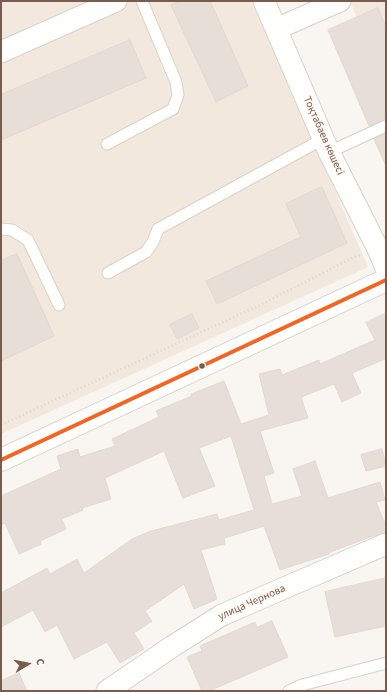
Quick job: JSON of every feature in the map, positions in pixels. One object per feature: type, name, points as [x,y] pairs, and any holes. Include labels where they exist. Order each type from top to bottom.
[{"type":"street","name":"Тоқтабаев көшесі","points":[[264,1],[326,146],[382,259]]},
{"type":"street","points":[[276,29],[340,1]]},
{"type":"street","points":[[1,52],[110,2]]},
{"type":"street","points":[[1,460],[386,280]]},
{"type":"street","name":"улица Чернова","points":[[107,691],[222,615],[386,544]]},
{"type":"lane","points":[[107,144],[173,109],[178,95],[176,82],[142,1]]},
{"type":"lane","points":[[108,273],[146,252],[153,242],[158,229],[326,146],[386,126]]},
{"type":"lane","points":[[1,229],[12,230],[28,240],[59,304]]},
{"type":"lane","points":[[289,691],[302,685],[386,663]]},
{"type":"path","points":[[1,425],[262,304],[352,258],[382,259]]},
{"type":"shaded area","points":[[1,1],[252,1],[368,267],[1,434]]},
{"type":"shaded area","points":[[350,1],[386,1],[386,85]]},
{"type":"building","points":[[181,1],[210,1],[248,86],[216,102],[171,5]]},
{"type":"building","points":[[378,8],[386,27],[386,119],[369,126],[328,30]]},
{"type":"building","points":[[130,40],[146,78],[1,140],[1,95]]},
{"type":"building","points":[[386,134],[386,166],[374,139]]},
{"type":"building","points":[[322,187],[347,243],[217,304],[206,281],[301,237],[286,204]]},
{"type":"building","points":[[17,254],[54,336],[1,361],[1,261]]},
{"type":"building","points":[[386,313],[386,361],[385,359],[352,373],[361,393],[342,402],[334,384],[301,397],[308,418],[260,431],[274,473],[264,476],[272,504],[302,496],[293,469],[315,461],[328,498],[380,482],[385,500],[376,502],[386,526],[386,532],[328,553],[329,554],[280,570],[264,526],[224,538],[225,544],[201,550],[217,599],[194,609],[184,584],[145,611],[152,621],[134,633],[144,649],[120,663],[107,642],[74,659],[57,625],[45,632],[33,610],[1,627],[1,593],[47,568],[50,574],[77,559],[84,573],[132,539],[151,531],[217,514],[219,520],[254,510],[231,436],[199,448],[215,486],[183,498],[164,451],[105,478],[111,499],[82,508],[83,510],[62,519],[66,529],[40,541],[41,544],[19,554],[5,523],[1,525],[1,496],[61,469],[57,456],[78,449],[80,457],[115,446],[112,439],[159,417],[156,411],[192,396],[191,394],[224,381],[241,424],[269,415],[259,374],[280,369],[282,375],[319,360],[320,364],[375,340],[366,323]]},
{"type":"building","points":[[192,314],[199,328],[177,339],[170,325]]},
{"type":"building","points":[[382,449],[386,466],[366,471],[361,455]]},
{"type":"building","points":[[386,578],[386,626],[335,637],[325,592]]},
{"type":"building","points":[[272,621],[288,657],[209,691],[202,691],[187,657],[202,651],[200,646],[255,622],[257,627]]},
{"type":"building","points":[[19,673],[27,691],[1,691],[1,681]]},
{"type":"transit line","points":[[1,460],[386,280]]}]
